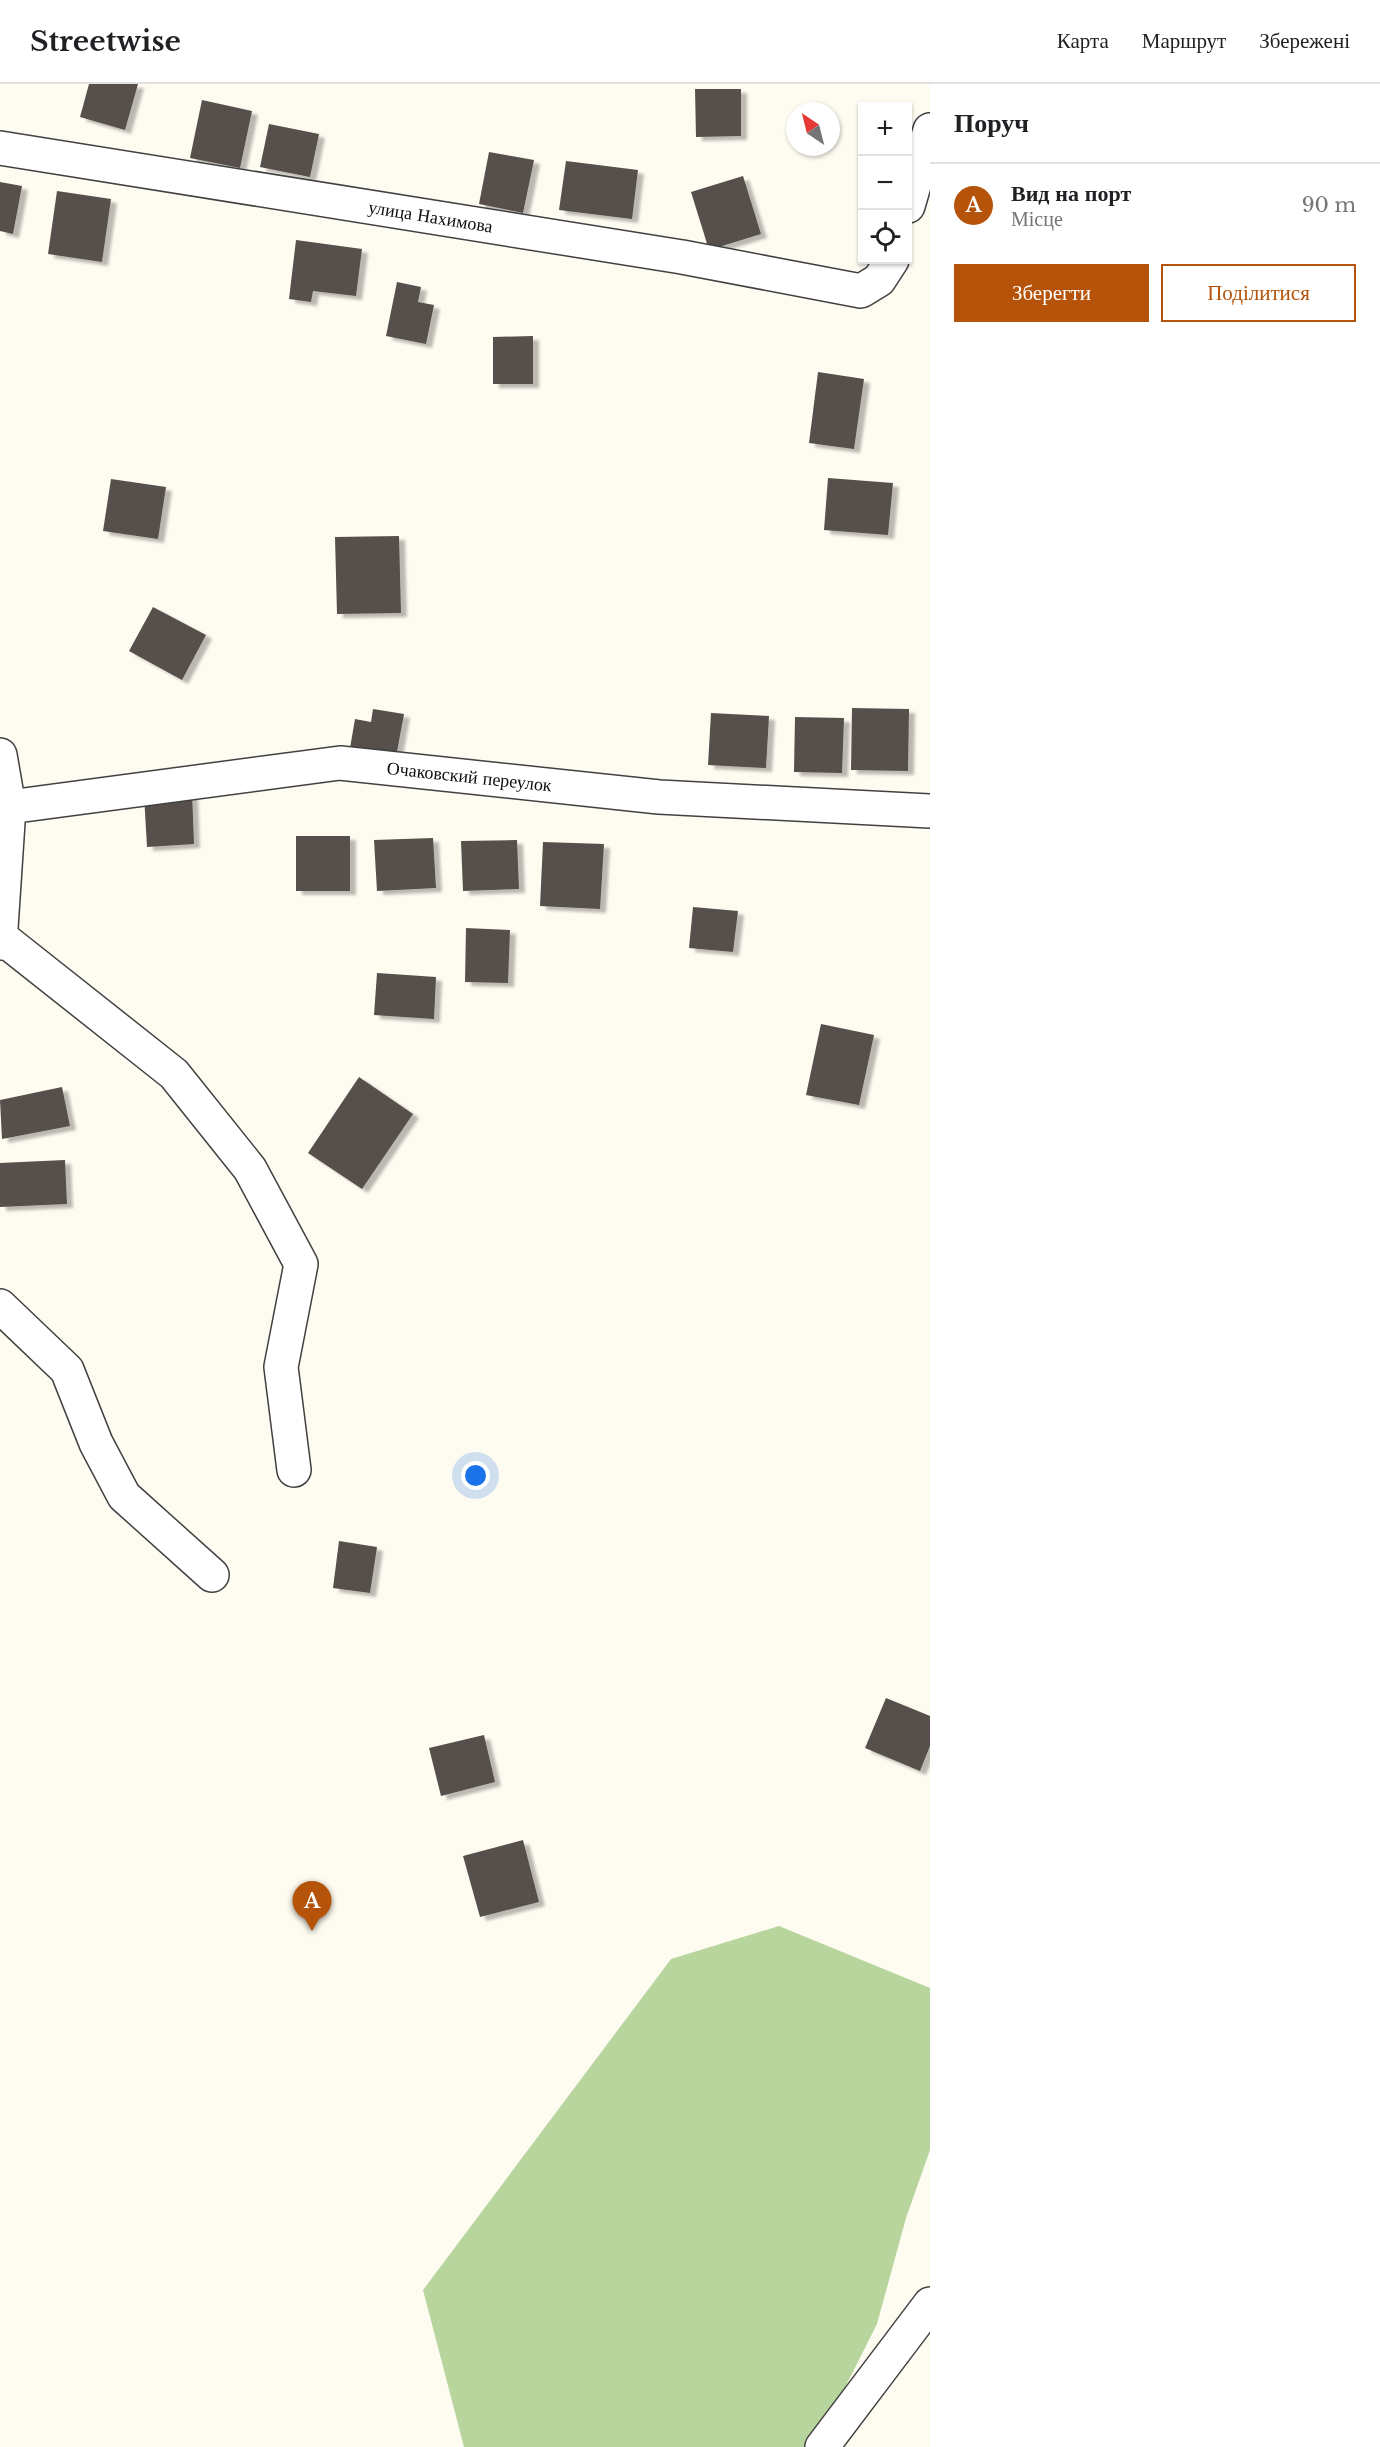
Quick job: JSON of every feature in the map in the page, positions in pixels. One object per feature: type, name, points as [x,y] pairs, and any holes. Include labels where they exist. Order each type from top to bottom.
[{"type":"street","points":[[912,192],[930,130]]},
{"type":"street","name":"улица Нахимова","points":[[0,148],[682,257],[861,291],[879,280],[889,264]]},
{"type":"street","points":[[0,755],[9,807],[0,940],[174,1074],[250,1169],[301,1264],[281,1367],[294,1470]]},
{"type":"street","name":"Очаковский переулок","points":[[9,807],[340,763],[659,797],[930,811]]},
{"type":"street","points":[[0,1306],[67,1370],[96,1443],[124,1496],[212,1575]]},
{"type":"street","points":[[822,2447],[930,2304]]},
{"type":"green space","points":[[779,1926],[930,1988],[930,2150],[906,2218],[877,2324],[815,2447],[464,2447],[423,2290],[671,1959]]},
{"type":"building","points":[[89,84],[138,84],[125,130],[80,117]]},
{"type":"building","points":[[695,89],[741,89],[741,136],[696,137]]},
{"type":"building","points":[[202,100],[252,111],[240,168],[190,158]]},
{"type":"building","points":[[269,124],[319,134],[310,177],[260,167]]},
{"type":"building","points":[[489,152],[534,160],[523,213],[479,204]]},
{"type":"building","points":[[566,161],[638,170],[632,219],[559,210]]},
{"type":"building","points":[[743,176],[761,234],[709,250],[691,192]]},
{"type":"building","points":[[0,182],[22,186],[13,234],[0,231]]},
{"type":"building","points":[[57,191],[111,199],[102,262],[48,254]]},
{"type":"building","points":[[296,240],[362,249],[356,296],[313,291],[311,302],[289,299]]},
{"type":"building","points":[[397,282],[421,287],[418,302],[434,305],[426,344],[386,336]]},
{"type":"building","points":[[533,336],[533,384],[493,384],[493,337]]},
{"type":"building","points":[[818,372],[864,379],[854,449],[809,443]]},
{"type":"building","points":[[828,478],[893,483],[888,535],[824,530]]},
{"type":"building","points":[[111,479],[166,487],[158,539],[103,531]]},
{"type":"building","points":[[399,536],[401,613],[337,614],[335,537]]},
{"type":"building","points":[[153,607],[206,635],[182,680],[129,651]]},
{"type":"building","points":[[852,708],[909,709],[908,771],[851,770]]},
{"type":"building","points":[[373,709],[404,714],[396,757],[350,748],[355,719],[371,722]]},
{"type":"building","points":[[711,713],[769,716],[766,768],[708,765]]},
{"type":"building","points":[[795,717],[844,718],[842,773],[794,772]]},
{"type":"building","points":[[192,792],[194,844],[147,847],[144,795]]},
{"type":"building","points":[[296,836],[350,836],[350,891],[296,891]]},
{"type":"building","points":[[433,838],[436,888],[377,891],[374,840]]},
{"type":"building","points":[[517,840],[519,889],[463,891],[461,841]]},
{"type":"building","points":[[543,842],[604,844],[600,909],[540,906]]},
{"type":"building","points":[[693,907],[738,911],[733,952],[689,948]]},
{"type":"building","points":[[466,928],[510,930],[508,983],[465,982]]},
{"type":"building","points":[[377,973],[436,977],[434,1019],[374,1015]]},
{"type":"building","points":[[821,1024],[874,1035],[859,1105],[806,1095]]},
{"type":"building","points":[[359,1077],[413,1114],[362,1189],[308,1153]]},
{"type":"building","points":[[62,1087],[70,1126],[2,1139],[0,1100]]},
{"type":"building","points":[[65,1160],[67,1204],[0,1207],[0,1163]]},
{"type":"building","points":[[339,1541],[377,1547],[370,1593],[333,1588]]},
{"type":"building","points":[[886,1698],[930,1716],[930,1746],[920,1771],[865,1748]]},
{"type":"building","points":[[484,1735],[495,1782],[441,1796],[429,1748]]},
{"type":"building","points":[[523,1840],[539,1902],[480,1917],[463,1856]]},
{"type":"place","name":"Вид на порт","points":[[312,1931]]}]
